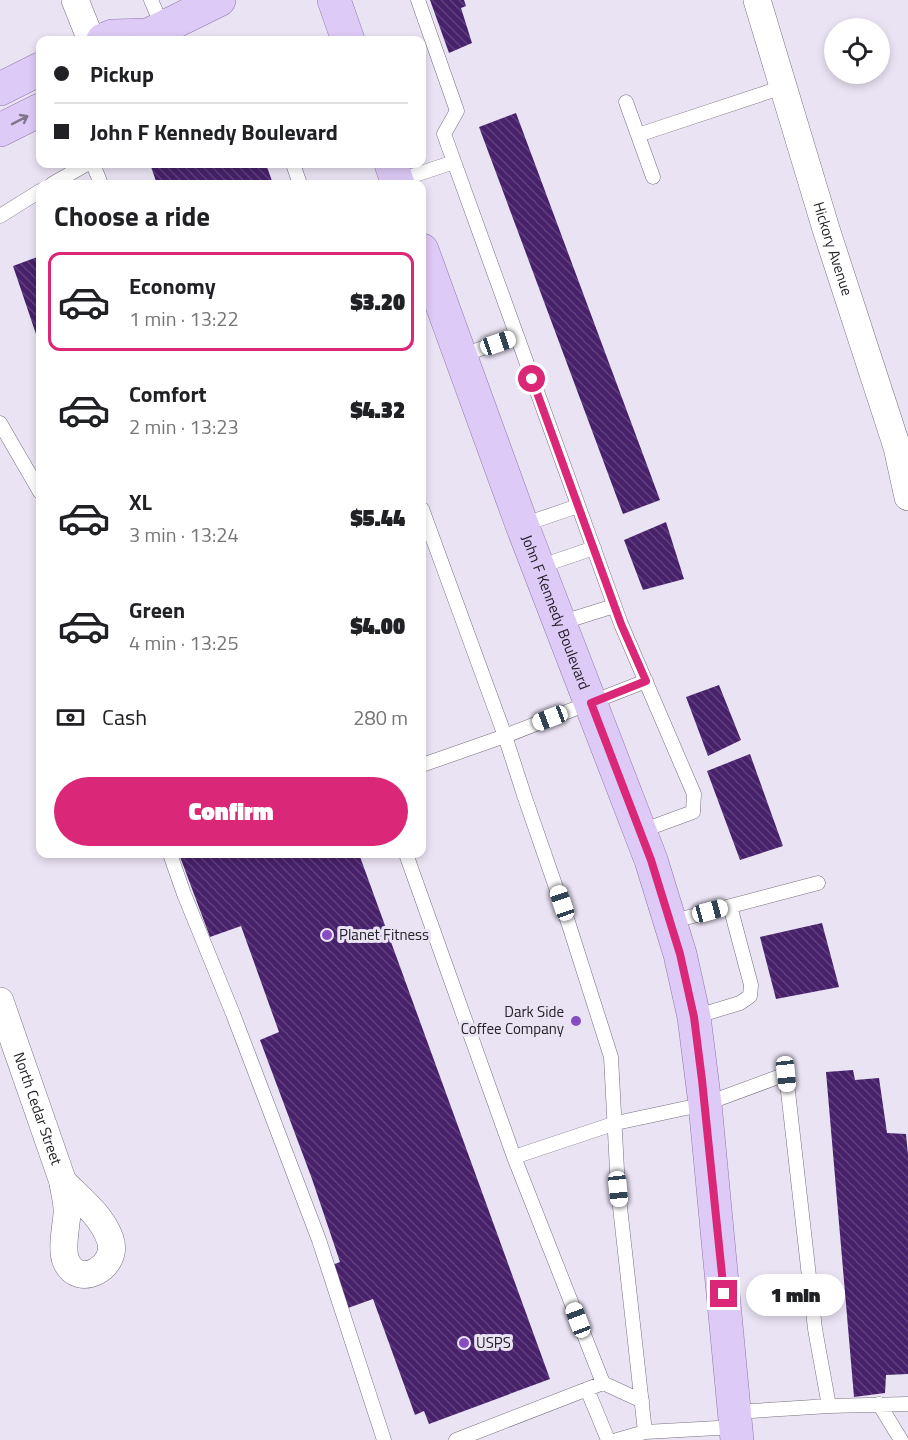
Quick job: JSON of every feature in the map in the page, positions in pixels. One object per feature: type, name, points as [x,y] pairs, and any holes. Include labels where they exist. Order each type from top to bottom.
[{"type":"main road","points":[[112,36],[152,26],[219,0]]},
{"type":"main road","points":[[334,0],[347,36]]},
{"type":"main road","points":[[0,89],[36,71]]},
{"type":"main road","points":[[0,130],[36,112]]},
{"type":"main road","name":"John F Kennedy Boulevard","points":[[426,276],[429,296],[460,356],[522,525],[651,860],[680,954],[694,1017],[705,1104],[736,1427]]},
{"type":"street","points":[[75,0],[89,36]]},
{"type":"street","name":"Hickory Avenue","points":[[757,0],[826,230],[897,447],[908,497]]},
{"type":"street","name":"North Cedar Street","points":[[0,1001],[63,1182]]},
{"type":"lane","points":[[418,0],[457,111],[444,134],[614,606],[694,794],[693,812],[640,831]]},
{"type":"lane","points":[[638,135],[783,87]]},
{"type":"lane","points":[[626,102],[653,177]]},
{"type":"lane","points":[[395,176],[454,162]]},
{"type":"lane","points":[[59,180],[80,168]]},
{"type":"lane","points":[[0,216],[36,194]]},
{"type":"lane","points":[[460,356],[517,336]]},
{"type":"lane","points":[[0,423],[36,485]]},
{"type":"lane","points":[[522,525],[578,506]]},
{"type":"lane","points":[[426,520],[505,736],[611,1057],[618,1189],[645,1432]]},
{"type":"lane","points":[[538,567],[594,548]]},
{"type":"lane","points":[[560,623],[614,606]]},
{"type":"lane","points":[[426,764],[505,736],[646,681]]},
{"type":"lane","points":[[171,858],[238,1024],[319,1240],[384,1440]]},
{"type":"lane","points":[[407,858],[514,1156],[603,1383],[642,1401]]},
{"type":"lane","points":[[670,922],[818,883]]},
{"type":"lane","points":[[694,1017],[740,1003],[750,996],[751,985],[730,906]]},
{"type":"lane","points":[[514,1156],[616,1123],[705,1104],[786,1074],[815,1329],[829,1406]]},
{"type":"lane","points":[[456,1440],[603,1383]]},
{"type":"lane","points":[[587,1389],[608,1440]]},
{"type":"lane","points":[[879,1404],[901,1440]]},
{"type":"lane","points":[[617,1440],[645,1432],[736,1427],[829,1406],[908,1404]]},
{"type":"building","points":[[430,0],[464,0],[466,6],[461,8],[472,43],[449,53]]},
{"type":"building","points":[[516,113],[660,500],[623,514],[479,127]]},
{"type":"building","points":[[151,168],[267,168],[272,180],[156,180]]},
{"type":"building","points":[[36,257],[36,334],[13,266]]},
{"type":"building","points":[[666,522],[684,579],[643,590],[624,540]]},
{"type":"building","points":[[719,685],[741,740],[708,756],[686,697]]},
{"type":"building","points":[[750,754],[783,846],[740,860],[707,771]]},
{"type":"building","points":[[180,858],[360,858],[550,1379],[429,1424],[424,1411],[415,1415],[373,1299],[348,1308],[332,1265],[340,1262],[260,1040],[279,1032],[241,926],[210,937]]},
{"type":"building","points":[[822,923],[839,987],[776,999],[760,937]]},
{"type":"building","points":[[853,1070],[855,1080],[879,1078],[887,1133],[906,1134],[908,1155],[908,1374],[886,1375],[885,1393],[854,1397],[826,1072]]},
{"type":"place","name":"Planet Fitness","points":[[327,935]]},
{"type":"place","name":"Dark Side Coffee Company","points":[[576,1021]]},
{"type":"place","name":"USPS","points":[[464,1343]]},
{"type":"route","points":[[532,379],[621,624],[646,681],[591,703],[651,860],[680,954],[694,1017],[724,1294]]}]
